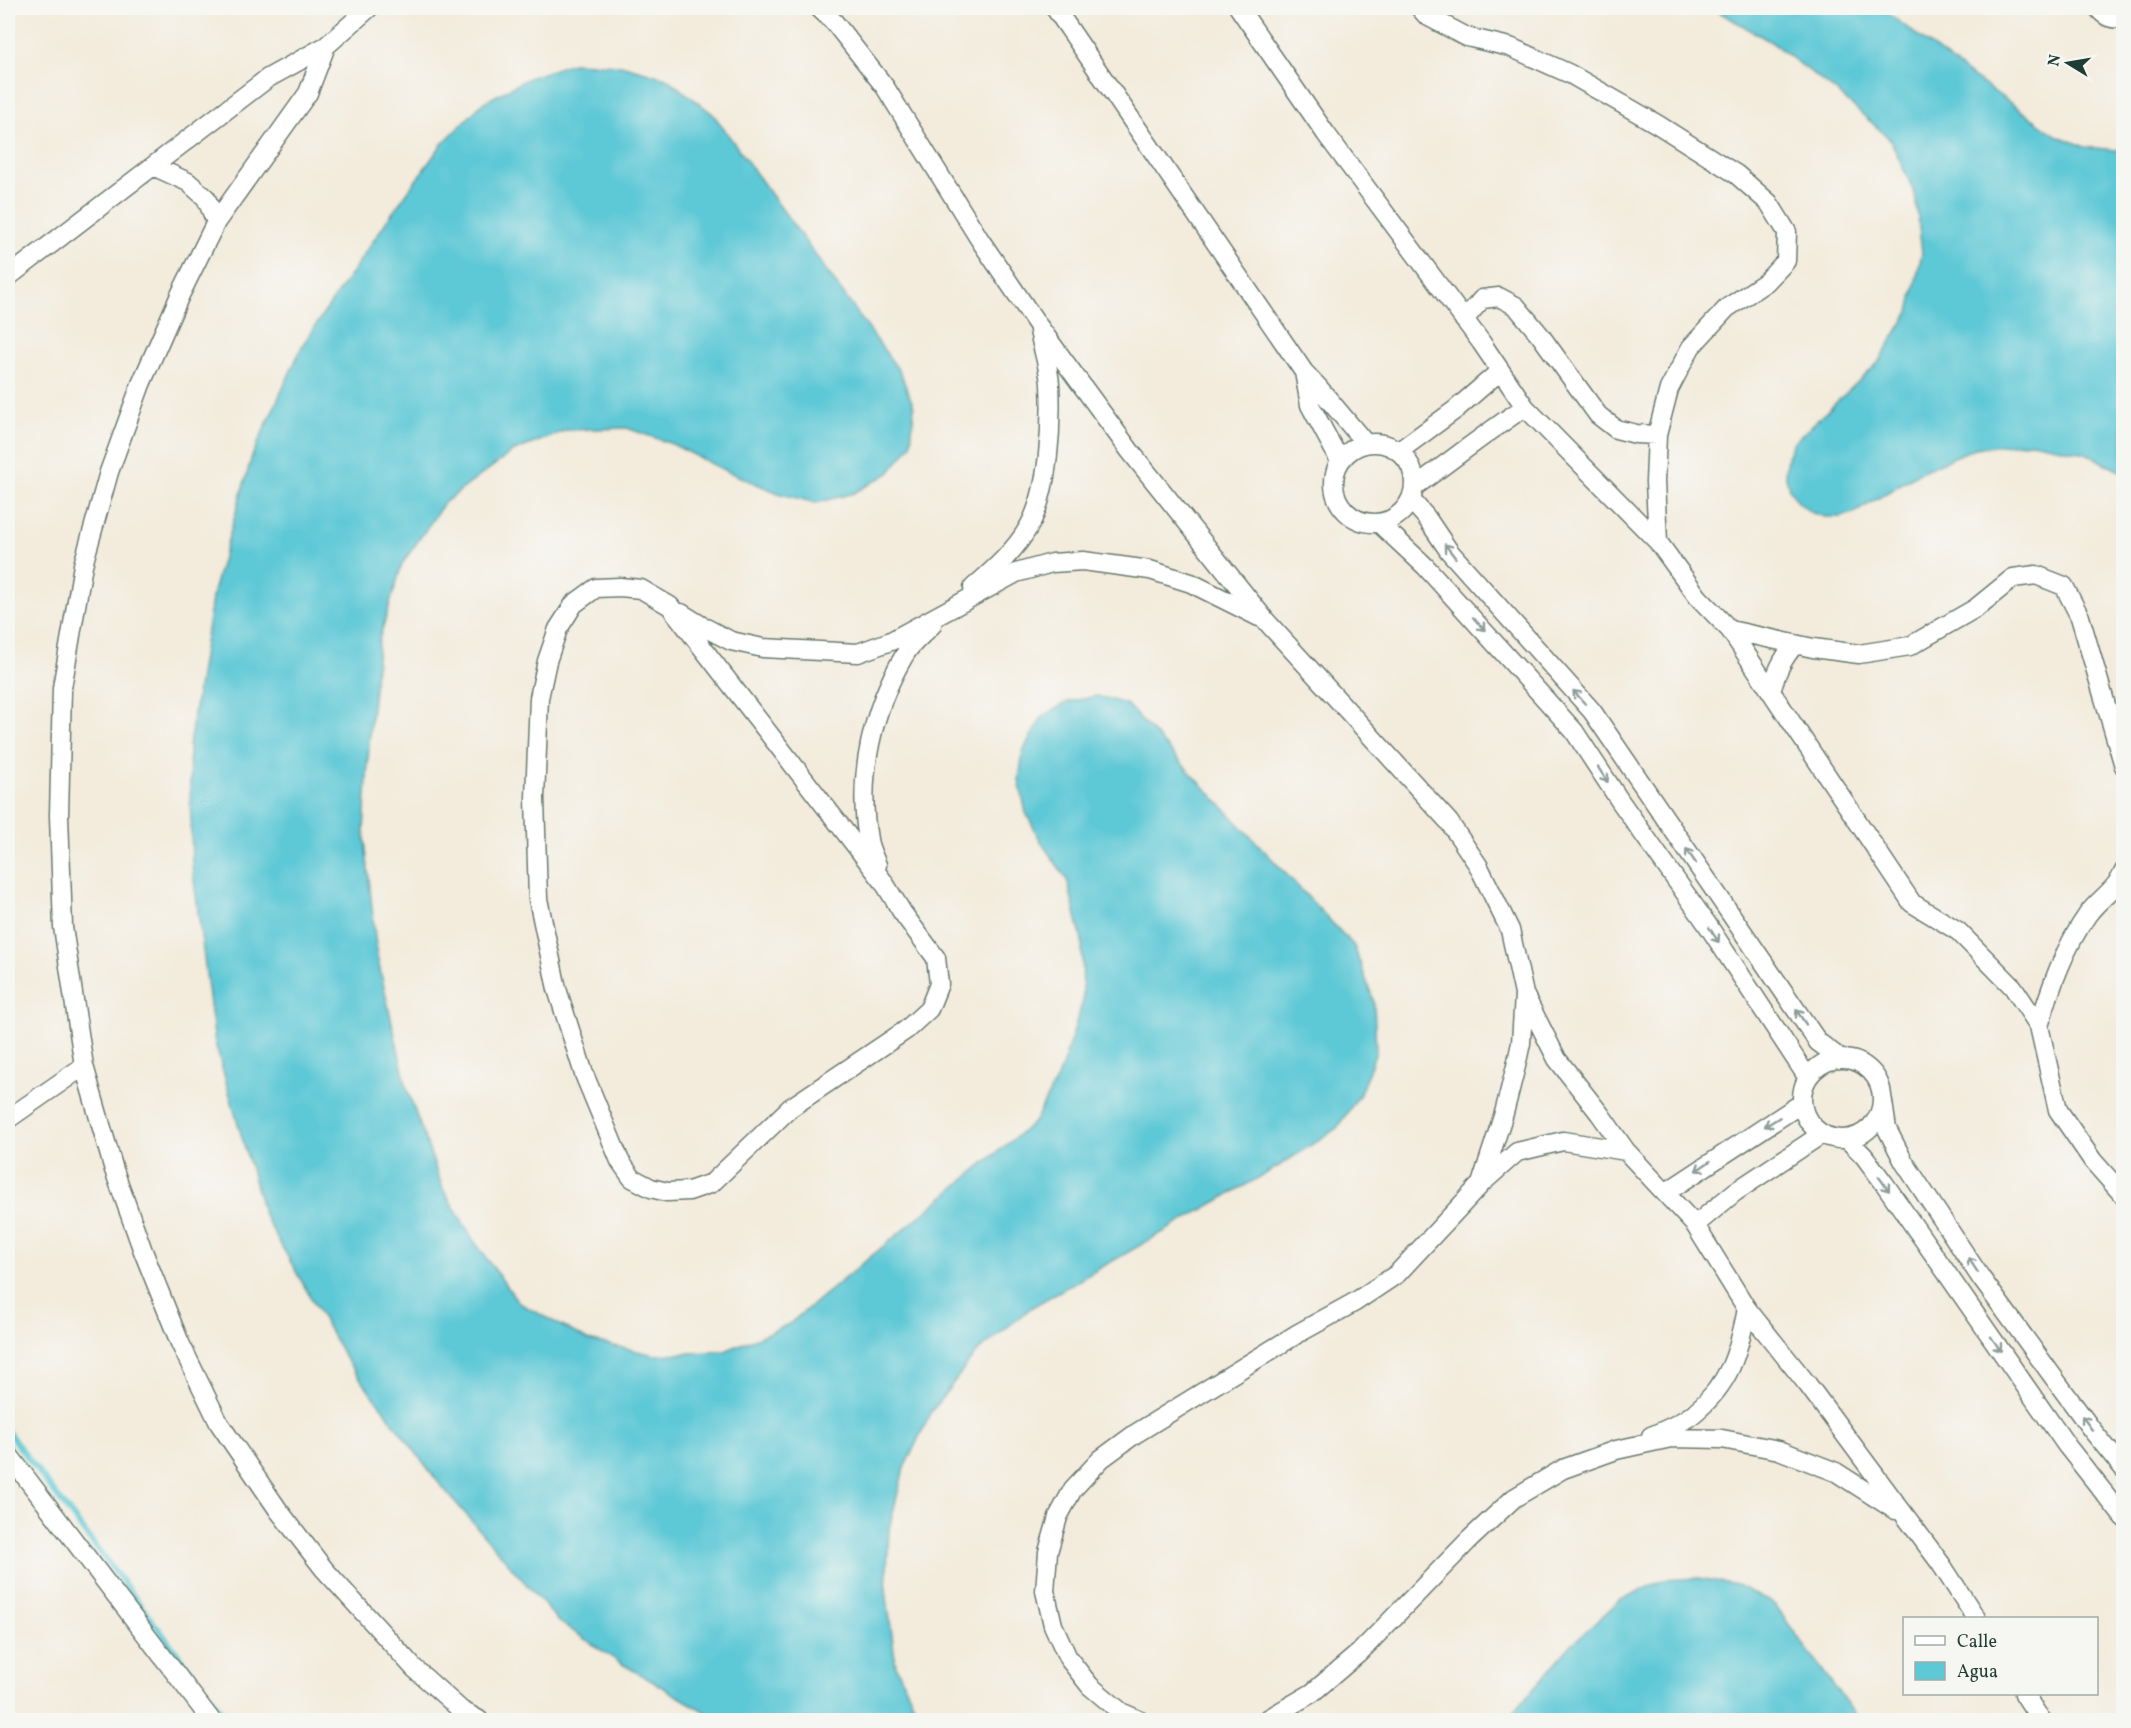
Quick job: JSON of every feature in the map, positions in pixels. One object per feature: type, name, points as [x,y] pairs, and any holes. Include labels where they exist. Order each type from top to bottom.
[{"type":"street","points":[[8,277],[268,78],[326,45],[369,8]]},
{"type":"street","points":[[819,8],[834,22],[885,87],[980,240],[1130,451],[1266,621],[1449,822],[1478,865],[1510,930],[1524,994],[1557,1059],[1626,1151],[1695,1225],[1747,1309],[1905,1515],[1941,1564],[1975,1617]]},
{"type":"street","points":[[1055,8],[1304,372],[1366,444]]},
{"type":"street","points":[[1239,8],[1326,134],[1464,320],[1525,407],[1658,542],[1698,597],[1730,630],[1912,903],[1958,931],[2013,987],[2039,1026],[2058,1110],[2093,1161],[2123,1195]]},
{"type":"street","points":[[1420,8],[1427,16],[1467,37],[1510,47],[1570,74],[1657,124],[1736,174],[1769,203],[1787,232],[1786,261],[1766,282],[1727,308],[1691,347],[1669,389],[1657,435],[1658,542]]},
{"type":"street","points":[[2098,8],[2109,17],[2124,18]]},
{"type":"street","points":[[326,45],[308,93],[216,222],[158,344],[109,472],[83,565],[62,688],[59,816],[63,927],[84,1066],[114,1170],[180,1343],[219,1423],[279,1511],[324,1569],[414,1668],[465,1715],[479,1720]]},
{"type":"street","points":[[153,166],[188,182],[206,198],[216,222]]},
{"type":"street","points":[[1464,320],[1482,299],[1499,297],[1516,306],[1598,415],[1616,429],[1636,434],[1657,435]]},
{"type":"street","points":[[883,881],[868,840],[864,791],[869,743],[886,693],[905,653],[945,612],[1000,564],[1029,527],[1041,497],[1049,448],[1050,382],[1038,324]]},
{"type":"street","points":[[1399,451],[1455,410],[1500,371]]},
{"type":"street","points":[[1304,372],[1310,405],[1340,461]]},
{"type":"street","points":[[1412,493],[1483,435],[1525,407]]},
{"type":"street","points":[[1373,442],[1387,444],[1399,451],[1408,461],[1413,473],[1412,493],[1403,511],[1392,519],[1379,523],[1354,518],[1341,504],[1334,486],[1335,473],[1340,461],[1360,445],[1373,442]]},
{"type":"street","points":[[1412,493],[1449,551],[1592,711],[1818,1042],[1841,1059]]},
{"type":"street","points":[[1379,523],[1425,566],[1574,731],[1707,924],[1808,1078]]},
{"type":"street","points":[[670,606],[883,881],[902,912],[936,958],[939,984],[929,1009],[906,1030],[790,1108],[712,1183],[689,1191],[667,1192],[651,1188],[632,1178],[620,1161],[584,1074],[557,989],[538,899],[535,798],[539,699],[547,661],[558,629],[574,604],[596,588],[641,589],[730,640],[763,648],[858,653],[891,641],[1016,573],[1053,563],[1083,561],[1150,570],[1191,583],[1266,621]]},
{"type":"street","points":[[1730,630],[1794,644],[1859,654],[1910,646],[1976,609],[2013,578],[2036,575],[2064,586],[2080,617],[2124,766]]},
{"type":"street","points":[[1771,692],[1783,658],[1794,644]]},
{"type":"street","points":[[2039,1026],[2056,972],[2088,914],[2121,879],[2124,871]]},
{"type":"street","points":[[1481,1184],[1504,1113],[1521,1043],[1524,994]]},
{"type":"street","points":[[1881,1089],[1882,1103],[1878,1116],[1860,1135],[1847,1139],[1834,1139],[1822,1134],[1812,1126],[1805,1115],[1802,1103],[1803,1090],[1808,1078],[1816,1068],[1828,1061],[1841,1059],[1855,1061],[1866,1067],[1876,1077],[1881,1089],[1887,1129],[1905,1162],[1981,1278],[2092,1430],[2124,1469]]},
{"type":"street","points":[[8,1119],[84,1066]]},
{"type":"street","points":[[1665,1193],[1802,1103]]},
{"type":"street","points":[[1695,1225],[1735,1192],[1822,1134]]},
{"type":"street","points":[[1847,1139],[1864,1156],[1884,1183],[2067,1446],[2124,1518]]},
{"type":"street","points":[[1139,1720],[1121,1712],[1090,1686],[1068,1658],[1053,1625],[1045,1592],[1048,1552],[1058,1516],[1073,1490],[1101,1459],[1135,1434],[1297,1334],[1355,1302],[1397,1274],[1481,1184],[1517,1152],[1563,1141],[1626,1151]]},
{"type":"street","points":[[1633,1446],[1692,1415],[1725,1381],[1740,1346],[1747,1309]]},
{"type":"street","points":[[1266,1720],[1312,1693],[1359,1653],[1469,1540],[1514,1498],[1563,1469],[1616,1450],[1671,1438],[1722,1439],[1779,1450],[1836,1472],[1905,1515]]},
{"type":"street","points":[[8,1454],[211,1720]]},
{"type":"street","points":[[2025,1695],[2042,1720]]},
{"type":"water","points":[[1712,8],[1881,8],[1966,72],[2056,135],[2085,147],[2123,149],[2123,473],[2086,453],[2031,442],[1975,448],[1920,472],[1856,512],[1841,517],[1825,517],[1810,512],[1798,502],[1789,489],[1785,473],[1787,457],[1793,443],[1878,363],[1909,312],[1922,253],[1915,194],[1890,139],[1838,93],[1771,42]]},
{"type":"water","points":[[572,63],[621,65],[666,78],[713,114],[900,372],[914,407],[911,445],[889,473],[854,493],[816,503],[778,493],[672,444],[627,428],[567,430],[512,452],[444,503],[402,564],[379,640],[370,728],[364,830],[377,956],[407,1089],[443,1189],[474,1241],[519,1303],[588,1340],[655,1355],[725,1351],[789,1324],[1035,1121],[1061,1070],[1083,1001],[1082,941],[1067,879],[1043,845],[1026,813],[1019,780],[1023,751],[1042,717],[1067,702],[1097,696],[1126,704],[1354,946],[1374,1002],[1376,1052],[1360,1094],[1337,1128],[1279,1166],[1032,1307],[975,1354],[932,1411],[904,1468],[889,1529],[886,1590],[896,1666],[921,1720],[719,1720],[619,1662],[558,1621],[438,1482],[345,1358],[264,1215],[215,1043],[192,865],[189,746],[213,592],[252,456],[303,344],[442,144],[484,102],[529,78]]},
{"type":"water","points":[[1699,1578],[1737,1585],[1774,1604],[1859,1720],[1507,1720],[1571,1645],[1620,1600],[1663,1580]]},
{"type":"waterway","points":[[8,1432],[228,1720]]}]
